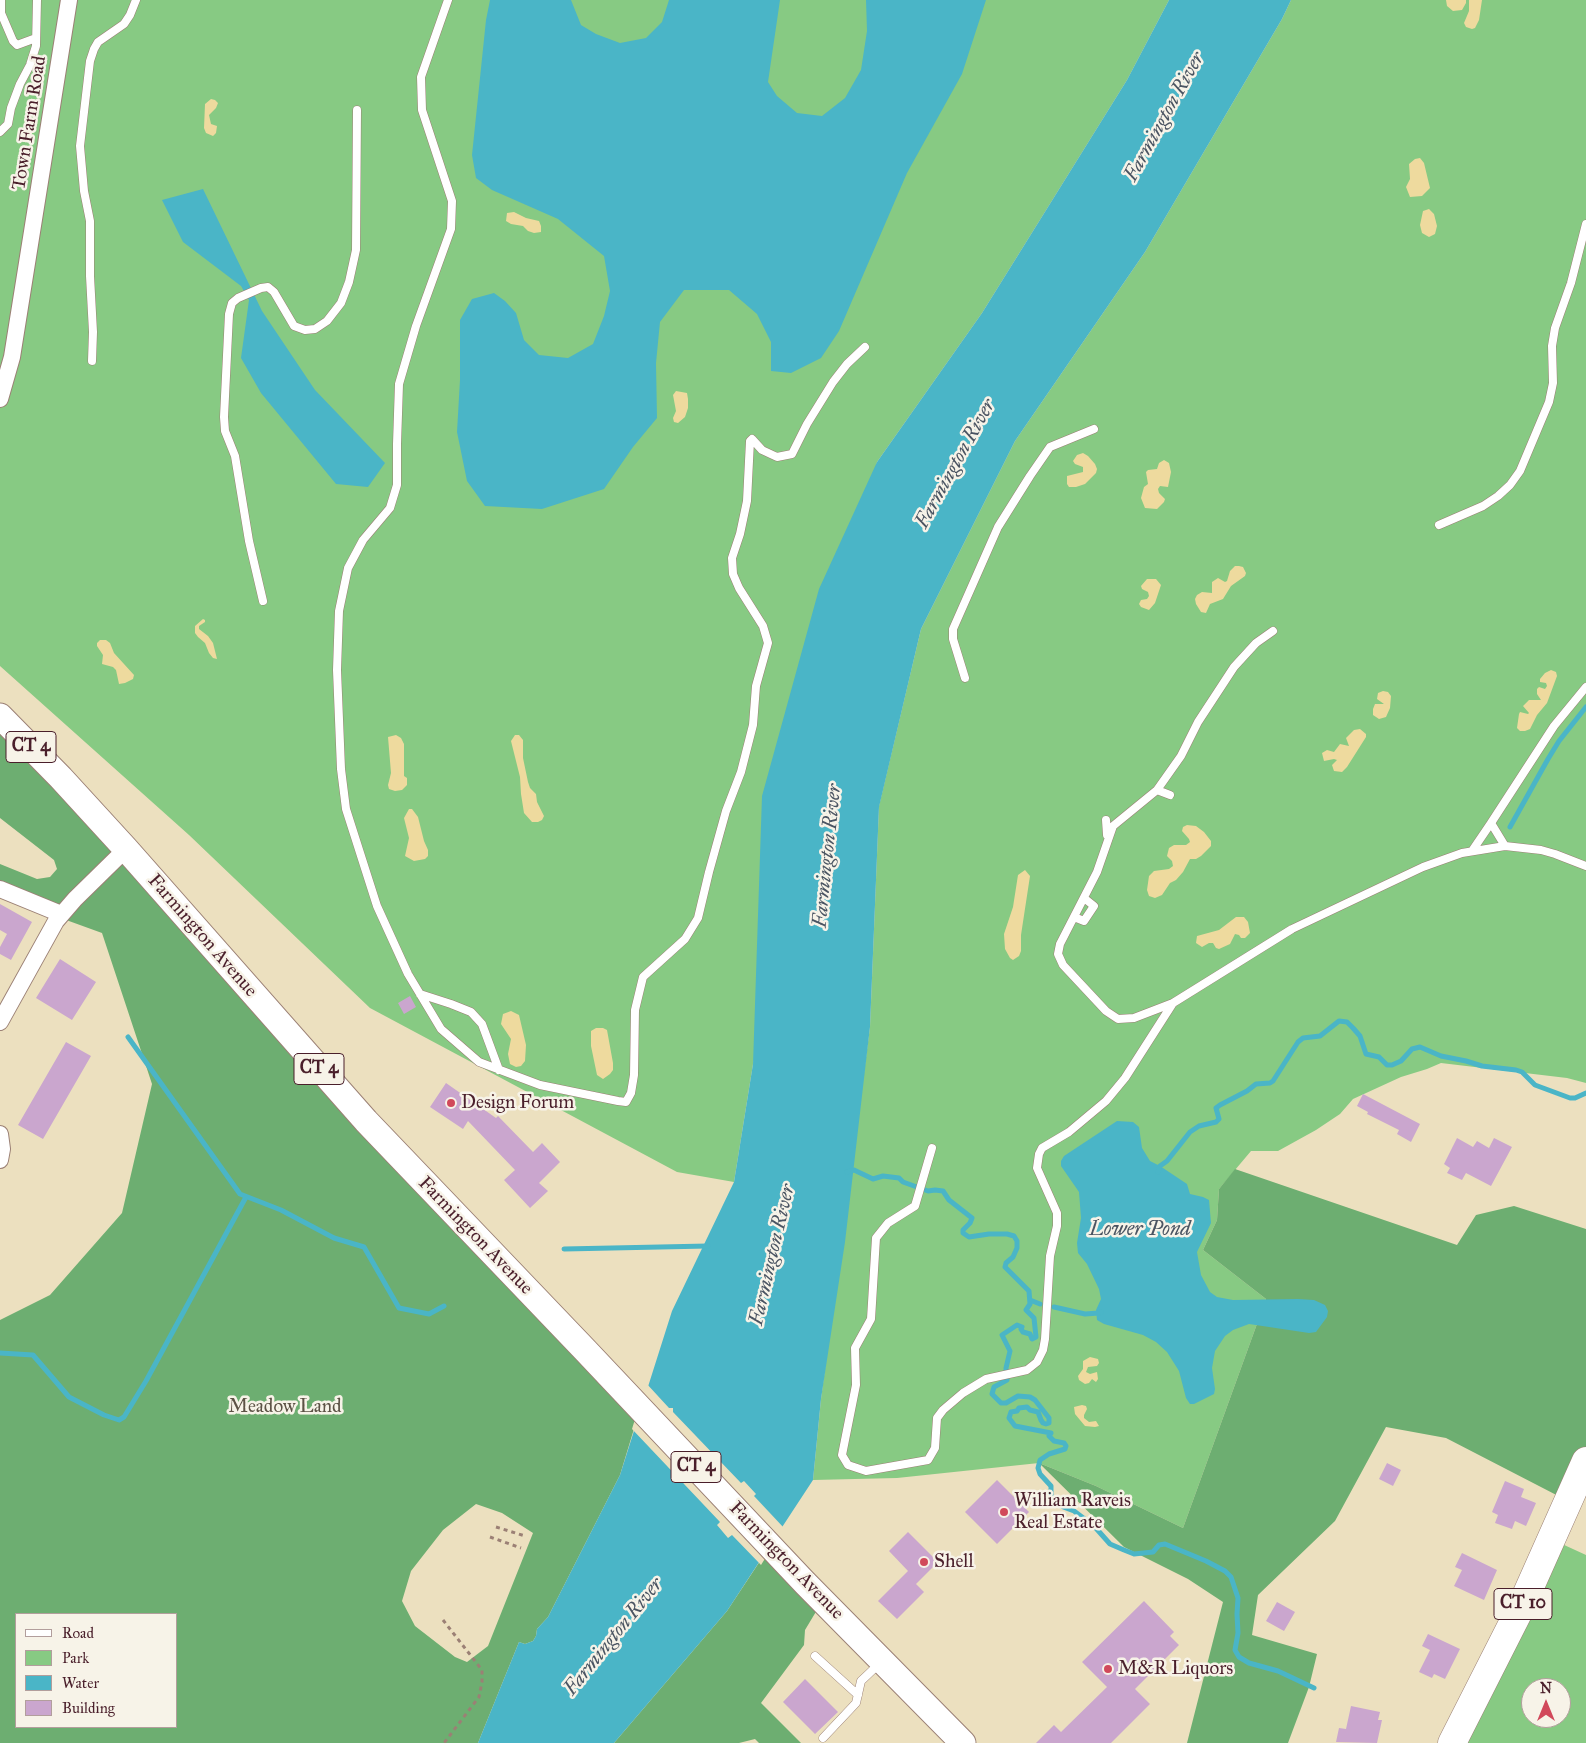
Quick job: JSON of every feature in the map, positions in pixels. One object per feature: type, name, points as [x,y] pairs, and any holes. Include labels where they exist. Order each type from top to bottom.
[{"type":"highway","name":"CT 10","points":[[1452,1743],[1521,1607],[1586,1461]]},
{"type":"main road","name":"Farmington Avenue","points":[[0,716],[62,778],[366,1121],[805,1583],[963,1743]]},
{"type":"street","name":"Town Farm Road","points":[[0,399],[12,357],[69,0]]},
{"type":"street","points":[[0,1022],[46,937],[61,914],[126,849]]},
{"type":"street","points":[[0,889],[61,914]]},
{"type":"street","points":[[0,1134],[2,1149],[0,1160]]},
{"type":"lane","points":[[1,0],[1,13],[13,41],[17,45],[36,38]]},
{"type":"lane","points":[[0,132],[8,124],[11,108],[30,65],[36,46],[37,0]]},
{"type":"lane","points":[[92,361],[90,221],[84,191],[80,146],[90,61],[98,42],[124,24],[136,0]]},
{"type":"lane","points":[[448,0],[421,77],[422,110],[452,201],[451,229],[416,326],[399,384],[397,485],[390,508],[363,540],[348,568],[339,611],[337,670],[341,769],[346,809],[377,906],[408,974],[441,1029],[479,1062],[540,1085],[618,1101],[626,1102],[631,1093],[634,1075],[635,1010],[643,977],[685,939],[698,918],[726,811],[741,772],[753,724],[756,686],[768,642],[763,626],[739,588],[733,574],[732,558],[740,534],[747,501],[750,441],[752,439],[762,450],[777,457],[792,454],[807,424],[833,382],[847,364],[865,347]]},
{"type":"lane","points":[[263,601],[248,541],[235,456],[225,431],[229,314],[232,303],[242,296],[260,288],[268,287],[274,292],[294,326],[304,330],[315,329],[327,321],[341,303],[349,282],[356,250],[357,110]]},
{"type":"lane","points":[[1439,525],[1483,506],[1510,485],[1520,471],[1549,402],[1552,384],[1552,346],[1555,328],[1571,283],[1586,224]]},
{"type":"lane","points":[[965,678],[953,639],[953,629],[998,527],[1050,447],[1094,429]]},
{"type":"lane","points":[[1273,631],[1256,643],[1234,667],[1198,722],[1181,756],[1157,790],[1113,826],[1097,872],[1060,944],[1058,954],[1063,965],[1106,1011],[1118,1019],[1134,1018],[1173,1002],[1292,929],[1423,867],[1472,851],[1505,846],[1541,850],[1586,866]]},
{"type":"lane","points":[[1472,851],[1554,726],[1586,687]]},
{"type":"lane","points":[[1157,790],[1170,795]]},
{"type":"lane","points":[[1106,820],[1107,839]]},
{"type":"lane","points":[[1491,823],[1505,846]]},
{"type":"lane","points":[[1074,917],[1084,921],[1094,906],[1084,898]]},
{"type":"lane","points":[[1079,908],[1089,914]]},
{"type":"lane","points":[[420,994],[471,1012],[482,1024],[499,1070]]},
{"type":"lane","points":[[932,1148],[915,1206],[888,1223],[876,1238],[871,1319],[855,1348],[856,1385],[842,1455],[848,1465],[866,1471],[928,1460],[935,1448],[937,1418],[943,1410],[963,1393],[986,1379],[1027,1370],[1037,1362],[1043,1350],[1045,1339],[1050,1256],[1057,1226],[1057,1213],[1037,1168],[1039,1154],[1042,1148],[1069,1132],[1106,1101],[1125,1078],[1173,1002]]},
{"type":"lane","points":[[815,1656],[858,1694]]},
{"type":"lane","points":[[822,1738],[856,1703],[861,1682],[883,1661]]},
{"type":"path","points":[[496,1526],[525,1536]]},
{"type":"path","points":[[490,1537],[521,1548]]},
{"type":"path","points":[[443,1620],[482,1670],[479,1697],[444,1743]]},
{"type":"green space","points":[[0,0],[1169,0],[1127,80],[982,313],[877,462],[753,1064],[734,1182],[677,1172],[370,1008],[189,835],[0,666]]},
{"type":"green space","points":[[1291,0],[1586,0],[1586,1083],[1567,1078],[1441,1063],[1401,1077],[1353,1099],[1340,1114],[1278,1151],[1251,1151],[1219,1189],[1217,1220],[1203,1250],[1266,1299],[1183,1528],[1096,1486],[1039,1463],[897,1478],[813,1480],[821,1399],[870,1027],[879,806],[921,629],[1015,441],[1145,252],[1282,19]]},
{"type":"green space","name":"Meadow Land","points":[[0,716],[640,1409],[620,1475],[548,1617],[537,1629],[533,1641],[525,1644],[519,1642],[478,1743],[0,1743],[0,1320],[50,1295],[122,1213],[152,1084],[102,933],[0,896],[0,864],[37,879],[50,877],[57,869],[54,860],[0,818]],"holes":[[[476,1504],[502,1513],[533,1533],[488,1646],[467,1662],[455,1657],[415,1626],[402,1601],[411,1571],[443,1530]]]},
{"type":"green space","points":[[1235,1169],[1457,1245],[1476,1215],[1514,1206],[1586,1229],[1586,1461],[1568,1501],[1446,1438],[1386,1427],[1335,1521],[1258,1595],[1252,1635],[1317,1654],[1309,1687],[1288,1743],[1187,1743],[1223,1602],[1188,1579],[1124,1547],[1039,1463],[1096,1486],[1183,1528],[1266,1299],[1203,1250],[1217,1220],[1219,1189]]},
{"type":"green space","points":[[1562,1544],[1586,1555],[1586,1743],[1463,1743]]},
{"type":"green space","points":[[770,1546],[823,1600],[805,1630],[804,1645],[761,1703],[801,1743],[759,1743],[755,1739],[739,1743],[614,1743],[727,1611]]},
{"type":"sand","points":[[1446,0],[1466,0],[1466,3],[1462,10],[1453,11],[1447,6]]},
{"type":"sand","points":[[1469,0],[1482,0],[1479,20],[1475,28],[1472,29],[1466,27],[1464,23],[1469,11]]},
{"type":"sand","points":[[211,99],[218,103],[209,115],[211,124],[217,126],[216,133],[213,136],[206,133],[204,128],[205,104]]},
{"type":"sand","points":[[1420,158],[1424,163],[1430,188],[1422,196],[1410,197],[1406,187],[1410,179],[1409,164],[1415,159]]},
{"type":"sand","points":[[1429,209],[1434,214],[1437,226],[1435,234],[1429,237],[1422,233],[1420,225],[1423,211]]},
{"type":"sand","points":[[514,212],[526,218],[539,221],[541,232],[534,233],[528,231],[523,226],[506,221],[507,213]]},
{"type":"sand","points":[[676,391],[687,393],[688,399],[685,417],[678,423],[674,422],[673,418],[676,411],[673,395]]},
{"type":"sand","points":[[1083,453],[1095,464],[1096,473],[1085,484],[1069,487],[1067,476],[1083,472],[1083,467],[1075,464],[1073,461],[1077,455]]},
{"type":"sand","points":[[1164,460],[1169,463],[1171,472],[1168,487],[1160,486],[1158,489],[1165,499],[1164,502],[1157,509],[1145,508],[1141,498],[1144,487],[1148,484],[1146,472],[1157,469],[1159,463]]},
{"type":"sand","points":[[1235,566],[1243,567],[1246,573],[1245,576],[1231,586],[1223,599],[1210,604],[1206,613],[1201,612],[1196,604],[1195,599],[1197,595],[1202,592],[1212,593],[1212,582],[1218,578],[1225,582],[1227,581],[1230,571]]},
{"type":"sand","points":[[1147,579],[1156,579],[1161,585],[1155,603],[1149,610],[1141,607],[1139,604],[1141,600],[1147,599],[1149,596],[1148,592],[1142,589],[1141,586]]},
{"type":"sand","points":[[203,619],[205,622],[199,626],[199,629],[213,643],[217,659],[213,658],[205,643],[195,633],[195,626]]},
{"type":"sand","points":[[100,640],[106,640],[110,643],[114,653],[134,675],[133,679],[119,684],[116,670],[113,667],[102,664],[103,655],[97,646]]},
{"type":"sand","points":[[1551,670],[1556,672],[1557,676],[1547,703],[1537,715],[1530,729],[1520,731],[1517,728],[1520,712],[1529,713],[1523,706],[1529,700],[1541,700],[1537,694],[1537,689],[1539,687],[1545,689],[1547,686],[1546,683],[1540,682],[1540,679]]},
{"type":"sand","points":[[1388,692],[1391,696],[1390,708],[1386,717],[1379,719],[1373,715],[1373,709],[1375,704],[1384,704],[1377,699],[1378,693]]},
{"type":"sand","points":[[1360,729],[1366,734],[1366,737],[1347,767],[1342,772],[1334,771],[1332,765],[1337,760],[1324,761],[1322,753],[1327,750],[1334,752],[1340,744],[1349,746],[1346,738],[1354,730]]},
{"type":"sand","points":[[396,735],[401,738],[404,744],[404,776],[407,778],[407,785],[402,790],[395,791],[389,789],[388,785],[391,773],[388,737]]},
{"type":"sand","points":[[515,735],[519,735],[523,740],[523,758],[528,782],[530,788],[536,794],[537,802],[544,816],[538,822],[532,822],[524,813],[520,777],[511,741]]},
{"type":"sand","points":[[409,809],[412,809],[418,817],[428,850],[428,856],[425,859],[414,861],[405,856],[409,838],[404,818]]},
{"type":"sand","points":[[1187,825],[1196,826],[1204,832],[1211,841],[1211,846],[1201,856],[1196,859],[1190,859],[1183,872],[1176,880],[1170,883],[1162,895],[1155,898],[1149,896],[1147,890],[1149,876],[1154,871],[1169,869],[1173,866],[1172,861],[1167,856],[1169,848],[1174,845],[1186,845],[1190,842],[1182,831],[1183,827]]},
{"type":"sand","points":[[1025,870],[1030,876],[1021,935],[1021,951],[1019,956],[1013,960],[1005,949],[1004,934],[1013,907],[1018,875]]},
{"type":"sand","points":[[1236,917],[1244,917],[1248,922],[1250,933],[1245,938],[1235,934],[1230,944],[1219,949],[1213,943],[1202,947],[1196,943],[1197,936],[1219,930]]},
{"type":"sand","points":[[511,1011],[519,1015],[526,1045],[525,1061],[521,1066],[516,1067],[510,1064],[508,1054],[511,1039],[501,1024],[503,1014]]},
{"type":"sand","points":[[596,1028],[607,1030],[613,1063],[613,1070],[603,1079],[597,1075],[591,1046],[591,1031]]},
{"type":"sand","points":[[1090,1357],[1098,1359],[1099,1363],[1097,1366],[1088,1367],[1086,1372],[1090,1374],[1097,1372],[1098,1379],[1096,1382],[1092,1379],[1089,1383],[1085,1384],[1079,1380],[1078,1376],[1083,1369],[1083,1361]]},
{"type":"sand","points":[[1086,1406],[1087,1409],[1084,1418],[1089,1422],[1096,1421],[1099,1426],[1085,1426],[1075,1414],[1074,1407]]},
{"type":"water","points":[[490,0],[571,0],[581,25],[596,34],[620,43],[646,38],[662,22],[669,0],[780,0],[768,82],[777,96],[797,113],[822,116],[845,98],[861,70],[867,31],[866,0],[986,0],[962,74],[907,173],[839,331],[821,358],[791,373],[771,371],[771,342],[757,314],[729,290],[684,290],[660,322],[656,363],[657,418],[633,447],[604,489],[542,509],[485,506],[467,481],[457,432],[460,380],[460,320],[472,299],[494,293],[516,313],[524,340],[539,355],[568,358],[593,344],[604,316],[610,291],[604,256],[558,219],[492,190],[476,178],[472,155],[486,20]]},
{"type":"water","name":"Farmington River","points":[[1169,0],[1291,0],[1282,19],[1145,252],[1015,441],[921,629],[879,807],[870,1027],[845,1242],[821,1399],[813,1480],[727,1611],[614,1743],[478,1743],[519,1642],[525,1644],[533,1641],[537,1629],[548,1617],[620,1475],[672,1311],[734,1182],[753,1064],[762,796],[819,589],[877,462],[982,313],[1127,80]]},
{"type":"water","points":[[203,189],[262,311],[315,390],[385,463],[368,487],[336,484],[261,393],[241,358],[249,300],[241,286],[183,242],[162,200]]},
{"type":"water","name":"Lower Pond","points":[[1117,1121],[1133,1122],[1139,1127],[1142,1148],[1150,1161],[1187,1184],[1190,1194],[1209,1200],[1211,1223],[1197,1252],[1201,1275],[1210,1292],[1217,1297],[1233,1300],[1314,1300],[1325,1305],[1328,1311],[1327,1317],[1316,1332],[1309,1333],[1249,1324],[1233,1330],[1225,1336],[1215,1351],[1212,1368],[1214,1394],[1194,1404],[1190,1404],[1186,1398],[1179,1371],[1167,1352],[1156,1342],[1143,1335],[1104,1324],[1097,1320],[1096,1310],[1101,1299],[1099,1289],[1087,1264],[1078,1253],[1077,1243],[1081,1218],[1079,1192],[1061,1166],[1061,1161],[1064,1156]]},
{"type":"pier","points":[[646,1383],[669,1408],[673,1408],[673,1412],[741,1483],[744,1481],[756,1494],[754,1496],[784,1528],[761,1565],[732,1535],[728,1538],[717,1525],[720,1522],[632,1429]]},
{"type":"building","points":[[0,904],[32,922],[11,960],[0,954],[0,947],[7,934],[0,930]]},
{"type":"building","points":[[60,959],[96,982],[72,1020],[36,998]]},
{"type":"building","points":[[410,996],[416,1007],[404,1014],[398,1003]]},
{"type":"building","points":[[66,1042],[91,1056],[43,1139],[18,1125]]},
{"type":"building","points":[[446,1083],[496,1118],[498,1116],[533,1152],[542,1143],[560,1162],[539,1183],[548,1191],[530,1208],[504,1180],[515,1170],[468,1121],[463,1129],[430,1107]]},
{"type":"building","points":[[1363,1094],[1420,1124],[1411,1142],[1397,1134],[1399,1130],[1367,1114],[1368,1112],[1357,1106]]},
{"type":"building","points":[[1457,1138],[1473,1147],[1477,1141],[1489,1148],[1494,1138],[1512,1147],[1491,1186],[1466,1173],[1462,1180],[1447,1173],[1450,1168],[1444,1164]]},
{"type":"building","points":[[1387,1463],[1401,1470],[1393,1486],[1379,1479]]},
{"type":"building","points":[[997,1480],[1029,1512],[997,1544],[965,1512]]},
{"type":"building","points":[[1505,1481],[1524,1489],[1521,1497],[1536,1503],[1526,1526],[1515,1521],[1512,1529],[1495,1523],[1498,1515],[1492,1512]]},
{"type":"building","points":[[908,1532],[938,1562],[916,1584],[924,1592],[897,1619],[878,1601],[908,1571],[889,1551]]},
{"type":"building","points":[[1462,1553],[1497,1570],[1484,1600],[1454,1586],[1462,1570],[1455,1567]]},
{"type":"building","points":[[1144,1601],[1174,1632],[1170,1636],[1179,1645],[1135,1689],[1150,1704],[1111,1743],[1036,1743],[1054,1725],[1061,1732],[1107,1687],[1082,1662]]},
{"type":"building","points":[[1277,1602],[1295,1612],[1284,1631],[1266,1621]]},
{"type":"building","points":[[1428,1634],[1460,1649],[1445,1679],[1434,1674],[1432,1678],[1419,1672],[1430,1650],[1422,1646]]},
{"type":"building","points":[[805,1679],[838,1712],[815,1734],[783,1702]]},
{"type":"building","points":[[1351,1706],[1380,1712],[1378,1720],[1382,1720],[1377,1743],[1336,1742],[1339,1728],[1346,1729]]},
{"type":"waterway","points":[[1510,827],[1559,741],[1586,707]]},
{"type":"waterway","points":[[1158,1172],[1160,1166],[1167,1161],[1190,1132],[1199,1126],[1216,1122],[1219,1119],[1216,1108],[1256,1084],[1273,1081],[1298,1042],[1303,1038],[1320,1036],[1339,1021],[1347,1022],[1360,1036],[1366,1054],[1379,1057],[1387,1065],[1401,1061],[1412,1049],[1420,1047],[1441,1056],[1482,1066],[1522,1072],[1535,1085],[1570,1098],[1586,1093]]},
{"type":"waterway","points":[[128,1037],[240,1194],[281,1210],[334,1238],[364,1247],[399,1308],[429,1314],[444,1306]]},
{"type":"waterway","points":[[847,1172],[854,1170],[873,1179],[883,1176],[899,1178],[903,1182],[928,1191],[943,1191],[949,1200],[972,1218],[963,1230],[963,1233],[969,1237],[989,1234],[1014,1236],[1017,1241],[1017,1248],[1005,1267],[1029,1291],[1030,1304],[1026,1310],[1034,1318],[1036,1337],[1032,1339],[1030,1334],[1023,1332],[1022,1327],[1017,1325],[1002,1335],[1010,1351],[1006,1368],[1007,1380],[994,1387],[992,1394],[1001,1403],[1006,1403],[1018,1396],[1030,1397],[1035,1400],[1049,1418],[1049,1423],[1043,1423],[1038,1412],[1027,1407],[1011,1412],[1009,1418],[1015,1426],[1051,1433],[1049,1436],[1054,1441],[1064,1443],[1066,1446],[1065,1449],[1049,1454],[1040,1460],[1038,1468],[1040,1474],[1051,1486],[1051,1497],[1058,1505],[1074,1511],[1094,1526],[1110,1544],[1124,1550],[1134,1554],[1153,1552],[1159,1545],[1165,1544],[1225,1571],[1231,1577],[1238,1598],[1238,1633],[1235,1650],[1239,1657],[1249,1663],[1278,1671],[1314,1688]]},
{"type":"waterway","points":[[0,1353],[33,1355],[69,1397],[104,1415],[119,1420],[124,1417],[146,1381],[246,1197]]},
{"type":"waterway","points":[[564,1249],[708,1246]]},
{"type":"waterway","points":[[1030,1300],[1040,1304]]},
{"type":"waterway","points":[[1054,1307],[1085,1314],[1101,1312]]},
{"type":"place","name":"Design Forum","points":[[451,1103]]},
{"type":"place","name":"William Raveis Real Estate","points":[[1004,1512]]},
{"type":"place","name":"Shell","points":[[924,1562]]},
{"type":"place","name":"M&R Liquors","points":[[1108,1669]]}]
